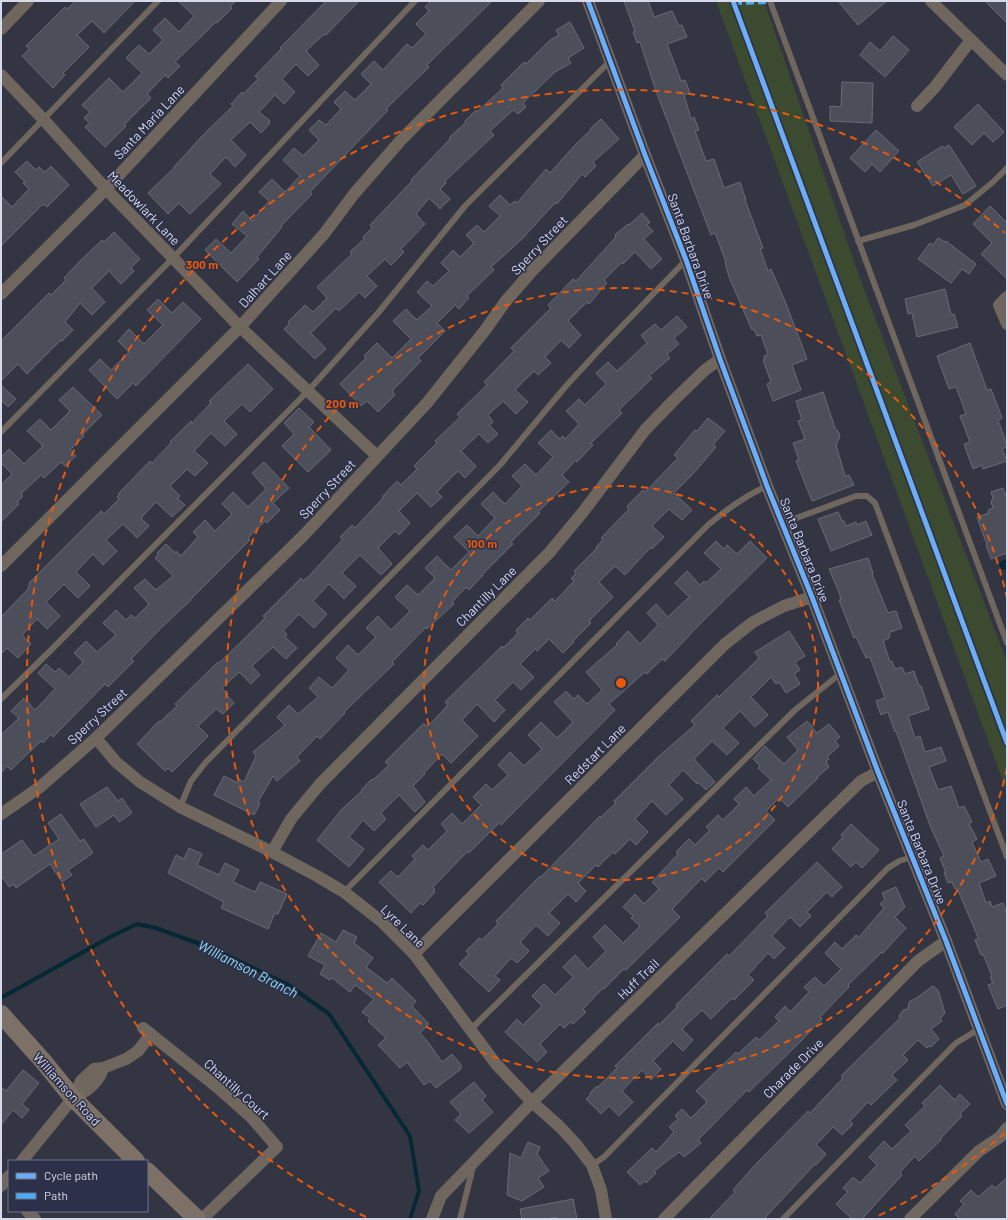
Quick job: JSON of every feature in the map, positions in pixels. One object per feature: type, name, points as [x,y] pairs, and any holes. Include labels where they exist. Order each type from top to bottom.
[{"type":"street","points":[[1,29],[28,1]]},
{"type":"street","name":"Santa Maria Lane","points":[[1,294],[106,189],[281,1]]},
{"type":"street","name":"Dalhart Lane","points":[[1,566],[240,327],[324,234],[354,194],[401,140],[539,1]]},
{"type":"street","name":"Santa Barbara Drive","points":[[588,1],[686,260],[720,359],[767,486],[812,596],[878,772],[946,941],[1007,1104]]},
{"type":"street","points":[[931,1],[1007,75]]},
{"type":"street","points":[[917,106],[935,87],[971,40]]},
{"type":"street","name":"Meadowlark Lane","points":[[1,75],[106,189],[240,327],[377,456]]},
{"type":"street","name":"Sperry Street","points":[[1,814],[40,787],[96,738],[304,535],[427,403],[486,330],[505,302],[532,271],[645,155]]},
{"type":"street","points":[[1007,297],[1000,305],[1007,324]]},
{"type":"street","name":"Chantilly Lane","points":[[272,852],[291,819],[320,784],[549,552],[583,512],[645,430],[705,370],[720,359]]},
{"type":"street","name":"Redstart Lane","points":[[414,954],[725,644],[753,622],[784,606],[812,596]]},
{"type":"street","name":"Lyre Lane","points":[[96,738],[116,762],[140,782],[180,807],[272,852],[344,892],[381,921],[414,954],[441,988],[496,1064],[532,1102],[559,1126],[575,1143],[592,1165],[601,1190],[606,1219]]},
{"type":"street","name":"Huff Trail","points":[[432,1219],[441,1196],[532,1102],[861,781],[878,772]]},
{"type":"street","name":"Charade Drive","points":[[664,1219],[918,962],[946,941]]},
{"type":"street","name":"Williamson Road","points":[[1,1014],[43,1061],[72,1098],[135,1160]]},
{"type":"street","name":"Chantilly Court","points":[[72,1098],[86,1092],[100,1077],[103,1068],[126,1059],[138,1051],[147,1031],[217,1087],[251,1117],[277,1147],[202,1219]]},
{"type":"street","points":[[23,1160],[72,1098]]},
{"type":"street","points":[[910,1219],[979,1151],[1000,1137],[1007,1128]]},
{"type":"street","points":[[148,1172],[197,1219]]},
{"type":"street","points":[[1,1186],[8,1177]]},
{"type":"lane","points":[[1,163],[158,1]]},
{"type":"lane","points":[[1,432],[173,258],[414,1]]},
{"type":"lane","points":[[770,1],[1007,643]]},
{"type":"lane","points":[[1,699],[308,391],[378,313],[465,206],[611,60]]},
{"type":"lane","points":[[858,241],[914,226],[965,205],[993,182],[1007,168]]},
{"type":"lane","points":[[180,807],[191,781],[206,762],[500,465],[571,381],[686,260]]},
{"type":"lane","points":[[344,892],[708,525],[732,505],[750,493],[767,486]]},
{"type":"lane","points":[[782,522],[856,496],[867,496],[875,503],[1007,857]]},
{"type":"lane","points":[[470,1030],[795,710],[841,673]]},
{"type":"lane","points":[[592,1165],[604,1157],[888,868],[899,861],[912,857]]},
{"type":"lane","points":[[783,1219],[956,1043],[979,1029]]},
{"type":"lane","points":[[460,1219],[473,1163]]},
{"type":"green space","points":[[716,1],[764,1],[859,276],[1007,662],[1007,792]]},
{"type":"water","points":[[1007,559],[1007,570],[1001,569],[999,563]]},
{"type":"building","points":[[76,1],[135,1],[104,33],[92,21],[77,35],[89,47],[63,73],[65,75],[53,88],[22,56],[29,49],[26,46],[65,7],[67,9]]},
{"type":"building","points":[[178,1],[236,1],[230,6],[232,8],[217,23],[216,22],[175,62],[180,66],[168,78],[165,75],[147,94],[151,98],[124,125],[126,126],[105,147],[85,127],[90,123],[84,118],[90,112],[82,105],[109,78],[123,92],[142,73],[126,58],[139,45],[149,54],[163,40],[153,30],[165,18],[179,32],[194,16]]},
{"type":"building","points":[[326,1],[359,1],[326,35],[324,34],[306,51],[319,65],[308,76],[296,64],[282,79],[295,92],[284,104],[275,95],[259,112],[270,121],[261,133],[250,122],[231,140],[246,155],[235,167],[226,157],[210,174],[221,184],[190,214],[179,203],[168,214],[148,193],[233,106],[231,104],[242,92],[243,94],[258,79],[255,76]]},
{"type":"building","points":[[431,1],[492,1],[427,65],[429,67],[386,109],[388,110],[310,192],[312,194],[281,226],[282,227],[257,257],[259,259],[237,282],[205,250],[216,239],[231,253],[247,236],[232,224],[243,211],[252,221],[269,201],[259,192],[272,179],[285,192],[300,176],[283,160],[294,148],[303,156],[319,140],[309,130],[319,120],[326,125],[341,109],[334,102],[345,91],[355,100],[371,84],[361,74],[374,61],[383,70],[407,44],[412,48],[426,34],[416,24],[429,11],[425,7]]},
{"type":"building","points":[[624,1],[648,1],[654,17],[672,11],[679,26],[682,25],[687,37],[667,44],[681,81],[685,80],[690,93],[684,95],[691,119],[694,117],[699,130],[695,131],[706,161],[714,159],[724,188],[740,182],[745,200],[763,248],[760,249],[768,271],[771,269],[807,359],[792,365],[801,390],[773,401],[767,384],[771,382],[763,360],[765,359],[764,356],[768,354],[761,335],[757,336],[754,329],[752,330],[729,277],[726,262],[715,233],[711,235],[656,91],[640,42],[637,43],[633,32],[635,31]]},
{"type":"building","points":[[838,1],[887,1],[858,25]]},
{"type":"building","points":[[985,1],[1007,1],[1007,23]]},
{"type":"building","points":[[570,22],[584,48],[568,58],[571,63],[555,72],[523,103],[526,107],[518,114],[513,110],[490,131],[494,135],[445,181],[446,183],[440,189],[450,199],[440,209],[429,198],[416,214],[425,224],[401,249],[404,252],[391,265],[385,259],[367,276],[377,286],[365,298],[359,292],[339,311],[336,308],[311,333],[326,349],[315,359],[284,329],[289,324],[288,322],[305,305],[313,312],[327,298],[317,287],[352,254],[350,252],[364,239],[363,237],[372,228],[370,225],[412,181],[411,180],[450,139],[449,138],[466,122],[465,121],[503,88],[501,85],[524,62],[526,64],[550,40],[559,35],[556,30]]},
{"type":"building","points":[[893,36],[909,50],[885,77],[860,55],[870,42],[880,51]]},
{"type":"building","points":[[842,82],[873,83],[872,123],[830,121],[830,106],[841,107]]},
{"type":"building","points":[[978,104],[1004,132],[993,142],[984,133],[972,145],[954,127]]},
{"type":"building","points":[[601,119],[619,139],[593,162],[596,166],[585,177],[582,174],[557,204],[555,203],[522,239],[491,267],[494,270],[467,296],[469,298],[459,309],[455,305],[437,323],[445,331],[418,358],[421,361],[392,391],[395,395],[378,412],[367,401],[361,406],[340,384],[366,358],[364,356],[377,343],[392,358],[411,339],[393,321],[406,309],[417,320],[432,306],[417,292],[427,281],[433,286],[449,271],[441,263],[453,250],[460,257],[474,243],[466,235],[477,225],[484,232],[500,216],[489,206],[500,195],[510,205],[515,201],[517,203],[546,169],[550,173]]},
{"type":"building","points":[[876,130],[899,151],[880,172],[872,164],[865,172],[850,158]]},
{"type":"building","points":[[949,145],[976,186],[963,194],[951,175],[933,186],[917,162],[942,146],[944,148]]},
{"type":"building","points":[[27,161],[36,170],[39,167],[45,172],[51,166],[69,185],[47,207],[43,204],[1,246],[1,196],[12,207],[29,189],[23,183],[25,182],[15,172]]},
{"type":"building","points":[[990,206],[1007,223],[1007,279],[981,254],[992,243],[973,224]]},
{"type":"building","points":[[642,213],[650,222],[647,225],[653,231],[644,239],[662,259],[651,269],[635,252],[623,264],[622,262],[604,280],[607,283],[589,304],[587,302],[568,321],[581,335],[569,348],[561,340],[545,357],[551,363],[538,375],[534,371],[515,390],[528,402],[516,414],[503,401],[488,415],[493,422],[489,425],[498,434],[488,443],[479,434],[461,451],[476,466],[465,478],[458,471],[437,492],[442,497],[431,507],[417,493],[399,511],[410,523],[399,535],[395,531],[378,548],[392,564],[381,575],[360,555],[342,573],[356,586],[344,599],[329,584],[313,601],[327,614],[314,628],[299,614],[283,631],[287,634],[285,637],[297,648],[286,659],[273,647],[252,666],[260,675],[251,684],[239,672],[222,688],[234,703],[223,714],[216,709],[198,726],[208,736],[172,772],[168,768],[165,771],[137,744],[159,721],[160,722],[177,706],[175,704],[265,618],[263,616],[301,578],[303,581],[309,576],[343,539],[340,537],[352,525],[355,528],[397,481],[401,485],[417,469],[414,466],[437,443],[435,441],[460,417],[457,414],[487,385],[484,382],[514,351],[511,348],[551,308],[548,305],[573,279],[576,281],[616,237],[615,235]]},
{"type":"building","points":[[114,232],[140,259],[131,268],[134,271],[121,284],[109,271],[92,288],[105,302],[92,315],[80,303],[65,322],[73,330],[62,341],[61,340],[27,374],[18,364],[1,381],[1,341],[49,293],[51,295],[66,280],[64,278],[79,262],[102,240],[104,242]]},
{"type":"building","points":[[938,238],[945,242],[946,241],[976,264],[969,274],[962,269],[951,283],[918,259],[930,243],[933,245]]},
{"type":"building","points":[[945,289],[951,315],[954,314],[958,327],[917,337],[912,313],[908,314],[905,299]]},
{"type":"building","points":[[158,299],[172,313],[183,302],[201,319],[136,386],[133,383],[117,399],[89,370],[100,359],[111,370],[129,352],[118,341],[129,329],[144,344],[163,325],[147,310]]},
{"type":"building","points":[[677,316],[687,327],[674,338],[679,344],[667,354],[670,358],[649,376],[652,378],[619,410],[622,413],[591,443],[593,445],[577,462],[576,460],[562,475],[569,482],[538,512],[540,513],[511,542],[513,544],[469,590],[466,587],[452,602],[454,604],[427,629],[426,627],[392,662],[394,664],[344,712],[345,713],[320,739],[317,736],[297,757],[300,761],[277,781],[273,776],[258,802],[260,803],[254,815],[214,795],[224,776],[238,783],[239,779],[244,782],[256,756],[253,752],[285,725],[277,717],[289,705],[298,714],[318,697],[309,688],[319,677],[332,688],[349,670],[336,658],[348,645],[358,655],[376,637],[366,628],[378,616],[391,630],[410,611],[395,597],[407,585],[418,595],[435,578],[425,568],[437,556],[451,570],[469,552],[454,537],[467,525],[478,536],[495,518],[481,504],[493,492],[505,504],[522,486],[512,476],[525,464],[536,475],[553,457],[538,443],[551,430],[560,439],[563,436],[565,439],[579,424],[566,411],[579,399],[585,405],[606,384],[596,373],[608,362],[617,371],[647,343],[641,335],[655,324],[661,330]]},
{"type":"building","points":[[970,343],[987,390],[991,389],[1002,418],[998,420],[1007,445],[1007,447],[1002,449],[1007,461],[983,469],[982,465],[973,469],[964,444],[970,442],[960,416],[966,414],[956,387],[949,389],[937,356]]},
{"type":"building","points":[[248,364],[273,389],[250,412],[242,404],[224,421],[237,434],[225,446],[211,433],[194,451],[208,463],[195,476],[187,469],[170,486],[180,496],[177,498],[185,505],[172,517],[156,502],[141,518],[149,526],[137,538],[123,524],[106,540],[117,551],[103,565],[93,554],[76,572],[90,586],[78,598],[64,584],[46,602],[60,616],[47,629],[37,619],[22,635],[31,644],[18,658],[7,648],[1,654],[1,617],[29,588],[29,583],[101,511],[104,514],[119,499],[117,497],[119,495],[118,494],[150,461],[152,463],[191,421],[192,423],[211,403],[209,401]]},
{"type":"building","points":[[1,385],[16,399],[8,407],[1,400]]},
{"type":"building","points":[[73,387],[102,415],[83,434],[84,436],[70,450],[76,456],[65,466],[61,462],[44,478],[41,475],[21,494],[23,496],[17,502],[19,504],[1,522],[1,485],[12,474],[1,463],[1,457],[9,449],[24,464],[43,446],[27,431],[40,419],[51,430],[70,411],[59,400]]},
{"type":"building","points":[[823,392],[835,428],[840,436],[836,445],[845,476],[849,475],[854,485],[812,501],[796,461],[799,460],[793,443],[805,439],[798,421],[802,420],[796,401]]},
{"type":"building","points":[[299,408],[314,422],[309,427],[331,450],[308,472],[282,446],[294,434],[284,423]]},
{"type":"building","points":[[708,418],[725,431],[713,445],[716,447],[693,474],[674,493],[692,510],[682,520],[669,509],[652,526],[664,537],[652,549],[651,547],[625,575],[615,566],[599,582],[613,597],[589,621],[591,623],[573,641],[574,642],[563,653],[549,639],[537,651],[535,649],[520,664],[534,677],[521,690],[513,682],[495,700],[505,710],[494,722],[477,704],[462,720],[478,736],[451,763],[442,754],[413,786],[425,802],[415,812],[399,795],[381,813],[386,819],[374,831],[363,820],[349,837],[364,849],[349,867],[317,840],[342,809],[362,791],[361,790],[372,779],[373,780],[389,765],[385,762],[424,723],[426,726],[432,722],[448,705],[445,702],[502,646],[503,648],[518,633],[516,630],[528,618],[530,620],[552,598],[555,601],[574,581],[571,578],[576,574],[574,571],[597,548],[596,547],[603,540],[601,538],[629,509],[627,506],[643,490],[645,492],[678,458],[674,455],[695,430],[697,431]]},
{"type":"building","points":[[264,462],[289,488],[273,503],[280,510],[267,523],[265,521],[248,538],[250,540],[131,659],[134,661],[108,687],[105,684],[53,737],[51,734],[43,743],[41,741],[11,770],[7,766],[1,773],[1,735],[19,718],[11,711],[24,698],[35,710],[55,689],[38,673],[46,664],[55,672],[59,668],[69,677],[83,662],[74,653],[86,641],[97,652],[116,635],[103,623],[116,610],[126,620],[131,615],[135,618],[149,604],[134,588],[145,579],[156,590],[173,576],[155,558],[158,555],[157,553],[166,544],[175,553],[176,551],[181,556],[198,537],[193,532],[205,520],[215,531],[232,514],[222,504],[233,492],[248,507],[266,489],[252,473]]},
{"type":"building","points":[[1003,488],[1007,499],[1007,553],[991,559],[977,517],[989,513],[988,510],[993,508],[991,502],[993,498],[991,492]]},
{"type":"building","points":[[838,512],[846,526],[856,522],[857,525],[866,521],[872,535],[831,551],[818,519]]},
{"type":"building","points":[[716,541],[724,549],[727,545],[737,554],[750,541],[767,558],[665,661],[662,659],[647,674],[645,672],[609,704],[615,710],[501,825],[499,823],[469,853],[468,851],[433,887],[435,889],[433,891],[435,892],[423,905],[420,903],[411,913],[379,882],[391,871],[398,877],[415,859],[412,856],[423,845],[428,850],[447,831],[441,824],[452,813],[462,824],[481,805],[473,797],[486,784],[492,790],[508,775],[498,765],[510,752],[524,766],[542,749],[528,735],[541,722],[557,738],[573,722],[554,702],[566,691],[574,699],[578,695],[587,704],[602,690],[586,672],[617,645],[616,644],[628,631],[640,644],[658,625],[647,613],[656,604],[668,617],[689,597],[675,583],[687,571],[700,585],[704,581],[706,583],[721,569],[704,553]]},
{"type":"building","points":[[868,558],[873,573],[872,574],[888,613],[896,611],[902,628],[890,632],[889,638],[883,641],[890,662],[892,661],[895,669],[902,667],[905,674],[914,671],[929,709],[908,716],[915,738],[920,736],[925,752],[941,747],[946,761],[929,767],[938,790],[951,786],[959,808],[964,806],[972,822],[969,824],[977,839],[972,842],[981,862],[988,859],[996,876],[979,883],[986,903],[990,901],[992,907],[1003,903],[1007,913],[1007,1005],[998,1009],[988,985],[993,983],[990,977],[992,976],[983,954],[981,955],[975,940],[978,939],[978,937],[957,888],[955,889],[952,882],[948,883],[940,858],[944,856],[931,828],[896,731],[895,732],[888,712],[881,715],[876,701],[885,698],[870,657],[866,658],[856,637],[854,638],[839,600],[841,600],[839,592],[829,569]]},
{"type":"building","points":[[789,631],[805,656],[795,662],[800,670],[794,674],[800,684],[786,693],[779,682],[776,684],[771,677],[751,697],[768,715],[755,727],[740,711],[723,728],[739,743],[727,755],[712,741],[694,759],[715,782],[706,790],[698,782],[697,784],[683,770],[669,785],[683,799],[666,815],[652,801],[635,819],[648,832],[636,845],[630,839],[615,854],[613,852],[598,867],[596,865],[578,883],[586,891],[576,902],[568,894],[549,913],[560,923],[548,936],[536,925],[520,942],[529,951],[517,963],[511,958],[495,976],[500,980],[489,992],[459,964],[469,954],[466,951],[479,938],[482,940],[498,924],[496,921],[600,816],[601,817],[616,803],[614,801],[659,756],[695,725],[691,721],[717,695],[719,697],[759,658],[755,652]]},
{"type":"building","points":[[807,721],[817,733],[829,724],[840,737],[835,741],[839,746],[827,757],[829,759],[826,762],[829,767],[817,777],[818,778],[788,807],[779,798],[766,811],[775,820],[723,872],[719,868],[705,882],[702,878],[672,909],[680,917],[626,970],[624,969],[604,989],[603,988],[583,1009],[586,1012],[573,1024],[571,1022],[564,1028],[560,1024],[540,1044],[547,1052],[537,1062],[505,1032],[517,1019],[523,1025],[542,1006],[532,996],[544,984],[555,995],[573,977],[563,967],[575,955],[588,969],[606,951],[593,937],[605,925],[623,943],[640,926],[631,918],[633,916],[623,907],[635,894],[644,904],[659,889],[652,882],[678,854],[676,852],[689,839],[695,845],[710,830],[706,827],[718,815],[723,820],[739,804],[734,799],[746,787],[754,796],[771,780],[758,768],[760,766],[753,759],[765,746],[784,764],[798,750],[787,737]]},
{"type":"building","points":[[107,787],[118,801],[122,798],[132,813],[119,822],[114,815],[96,827],[80,804]]},
{"type":"building","points":[[61,814],[80,841],[84,839],[93,853],[68,870],[72,875],[62,882],[50,864],[16,888],[14,884],[9,887],[1,875],[1,854],[22,840],[34,856],[59,839],[48,823]]},
{"type":"building","points":[[851,824],[879,850],[862,868],[856,862],[851,867],[832,849],[843,837],[841,835]]},
{"type":"building","points":[[189,848],[202,854],[197,865],[219,875],[225,863],[239,870],[233,882],[255,892],[260,882],[287,894],[278,914],[275,913],[268,929],[221,908],[224,902],[168,873],[176,855],[184,859]]},
{"type":"building","points":[[817,862],[842,887],[832,897],[827,892],[807,912],[811,916],[800,927],[790,917],[772,936],[785,948],[774,959],[768,953],[748,975],[754,980],[734,1000],[732,998],[711,1019],[702,1010],[682,1029],[693,1040],[683,1051],[673,1041],[653,1061],[661,1069],[651,1080],[642,1070],[622,1091],[633,1102],[619,1116],[609,1106],[601,1114],[586,1099],[591,1094],[590,1093],[617,1068],[615,1066],[658,1023],[659,1025],[677,1007],[676,1005],[727,954],[729,956],[768,916],[765,913]]},
{"type":"building","points":[[896,887],[905,907],[895,917],[906,928],[883,953],[882,952],[848,985],[849,987],[820,1017],[822,1019],[800,1042],[749,1092],[747,1090],[698,1140],[701,1143],[684,1157],[679,1152],[654,1171],[656,1173],[646,1183],[644,1181],[640,1185],[627,1172],[652,1148],[656,1152],[674,1132],[669,1127],[678,1119],[675,1116],[682,1109],[691,1118],[707,1102],[696,1091],[736,1052],[738,1054],[756,1037],[759,1040],[779,1021],[775,1017],[785,1006],[790,1012],[809,992],[804,987],[815,977],[824,986],[841,969],[825,953],[835,942],[842,949],[856,935],[859,937],[884,908],[880,904],[885,900],[882,893]]},
{"type":"building","points":[[343,930],[357,937],[354,943],[373,958],[366,967],[387,983],[392,978],[416,1001],[412,1006],[429,1024],[420,1033],[442,1062],[452,1054],[461,1065],[461,1069],[436,1088],[430,1081],[424,1085],[407,1062],[400,1068],[378,1045],[386,1038],[368,1021],[370,1018],[362,1012],[374,999],[355,985],[350,992],[332,978],[330,980],[320,974],[325,965],[308,956],[321,933],[336,942]]},
{"type":"building","points":[[933,986],[938,990],[945,1013],[940,1019],[942,1021],[931,1029],[939,1039],[931,1047],[929,1046],[927,1048],[918,1040],[903,1055],[908,1060],[892,1075],[897,1080],[871,1105],[868,1102],[850,1121],[853,1124],[842,1135],[833,1127],[816,1145],[826,1154],[764,1219],[709,1219],[735,1192],[733,1190],[755,1165],[808,1111],[810,1113],[843,1078],[841,1076],[900,1018],[899,1016],[903,1010],[908,1009],[909,1002]]},
{"type":"building","points":[[23,1070],[39,1083],[22,1104],[29,1110],[22,1118],[13,1110],[1,1125],[1,1087],[6,1091]]},
{"type":"building","points":[[474,1082],[486,1096],[482,1100],[493,1112],[469,1133],[455,1120],[461,1114],[450,1102]]},
{"type":"building","points":[[940,1085],[955,1100],[960,1094],[970,1104],[960,1114],[962,1116],[940,1139],[941,1140],[919,1161],[915,1156],[900,1172],[902,1175],[862,1219],[852,1219],[836,1204],[848,1192],[843,1188],[853,1177],[860,1183],[877,1165],[869,1157],[884,1141],[892,1149],[911,1131],[905,1125],[925,1106],[922,1103]]},
{"type":"building","points":[[528,1142],[540,1147],[537,1154],[549,1171],[538,1178],[544,1187],[522,1201],[507,1195],[510,1153],[521,1158]]},
{"type":"building","points":[[1007,1178],[1007,1219],[960,1219],[955,1214],[964,1204],[960,1201],[971,1190],[978,1197],[992,1185],[995,1188]]},
{"type":"building","points":[[573,1199],[577,1219],[556,1219],[556,1217],[546,1219],[522,1219],[520,1209]]},
{"type":"waterway","name":"Williamson Branch","points":[[1,998],[110,937],[137,924],[156,928],[211,948],[287,984],[329,1014],[410,1136],[419,1191],[410,1219]]},
{"type":"marked path","points":[[734,3],[770,2]]},
{"type":"cycle path","points":[[588,1],[686,260],[720,359],[767,486],[812,597],[878,772],[946,941],[1007,1104]]},
{"type":"cycle path","points":[[733,1],[1007,743]]}]
